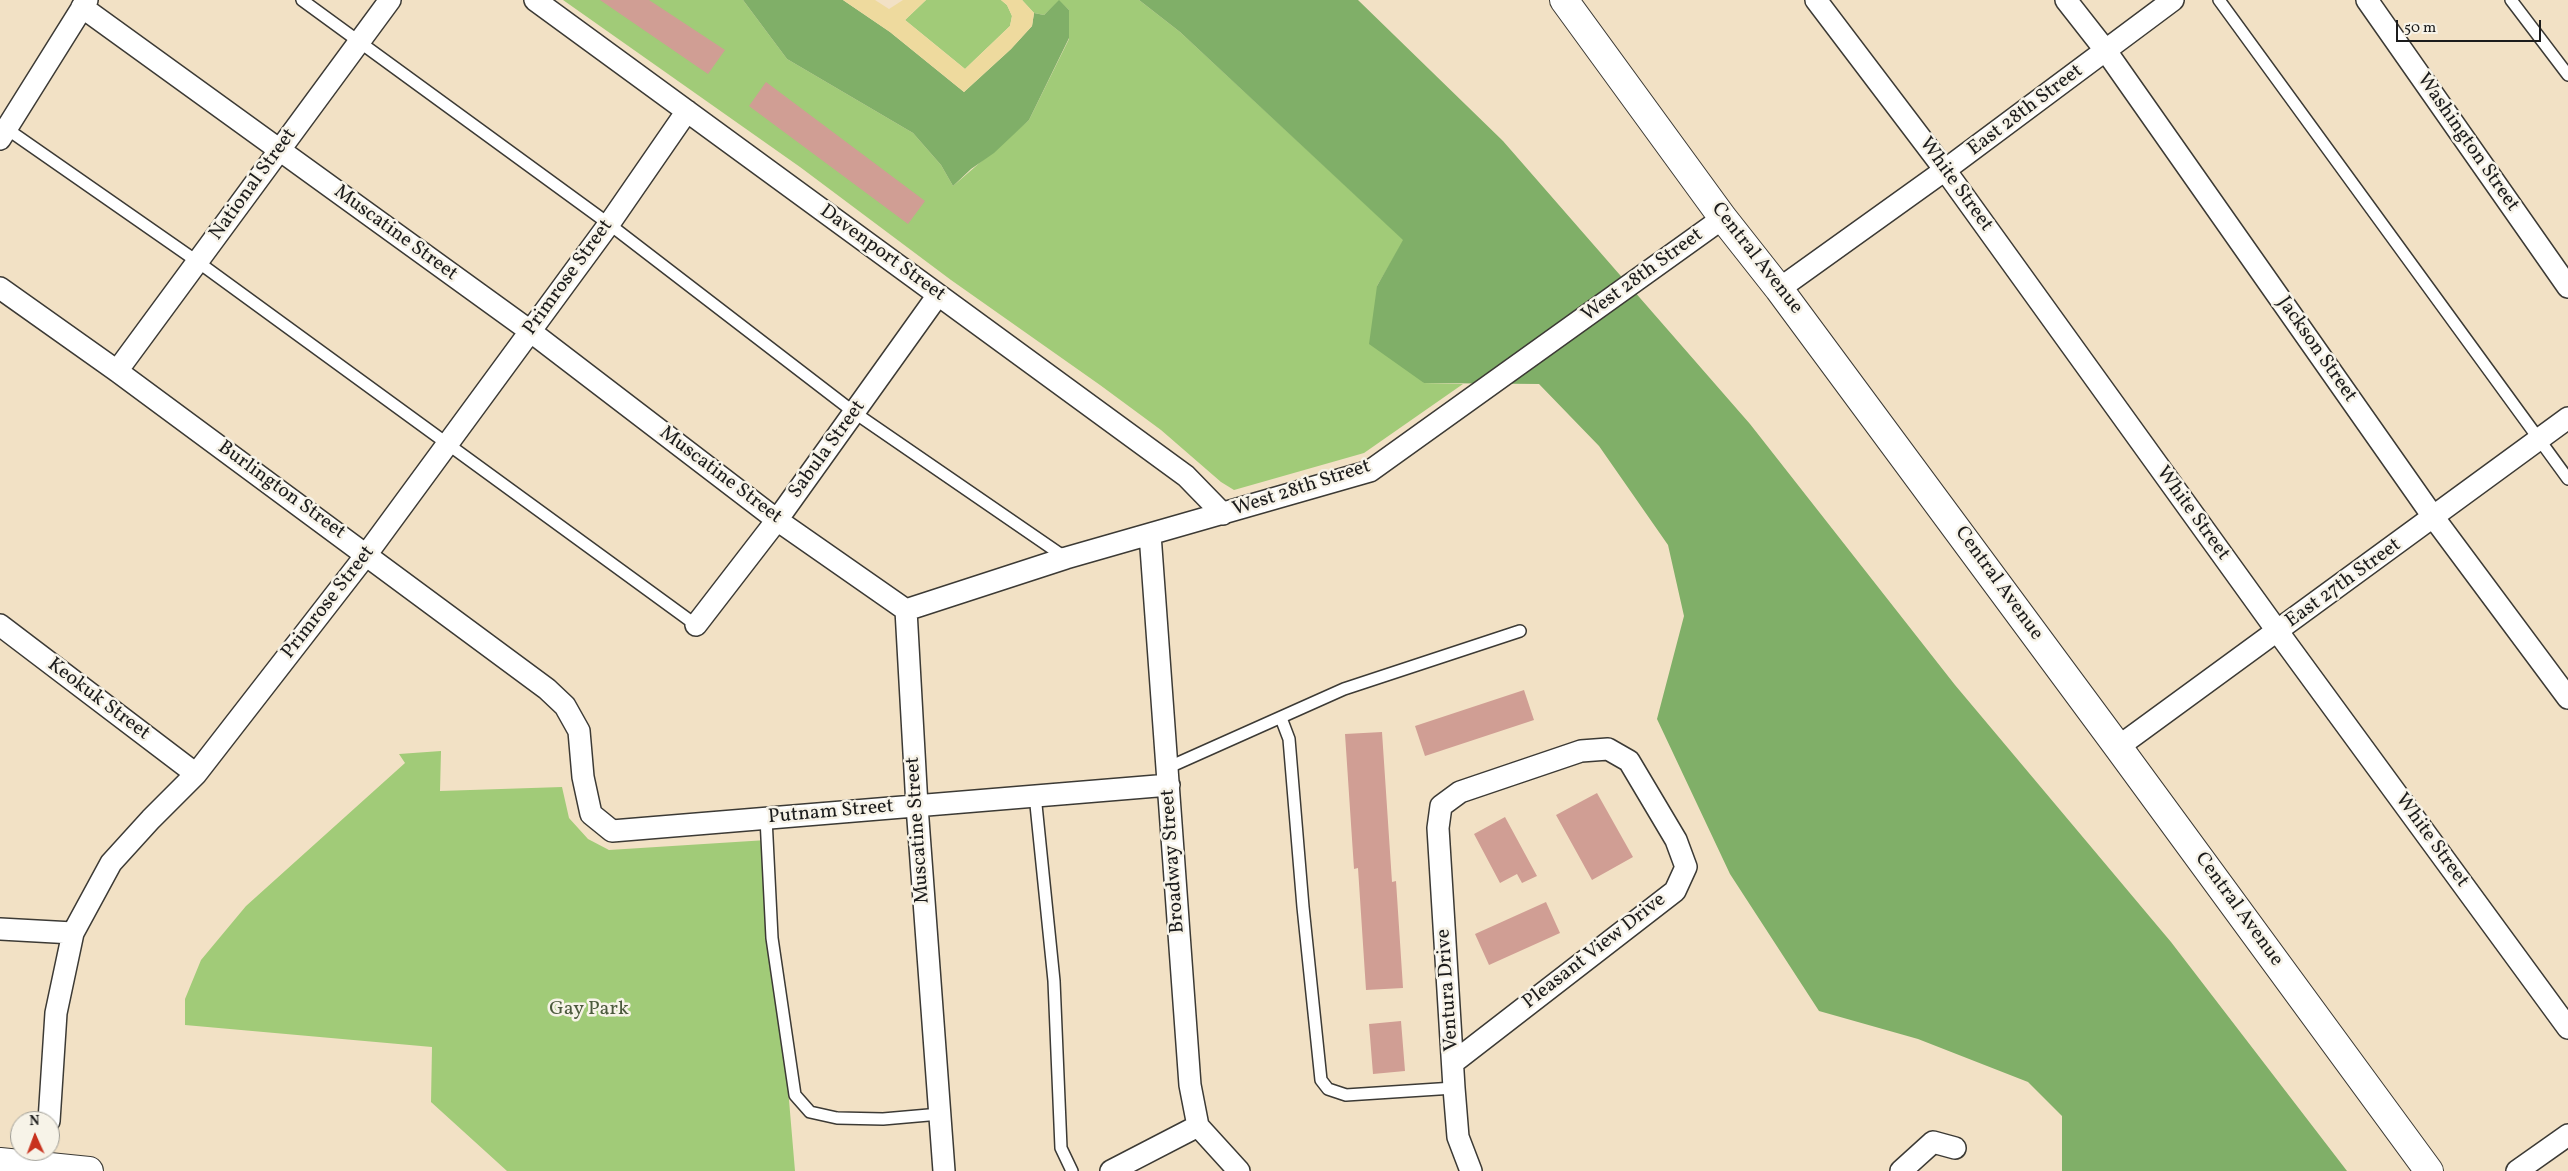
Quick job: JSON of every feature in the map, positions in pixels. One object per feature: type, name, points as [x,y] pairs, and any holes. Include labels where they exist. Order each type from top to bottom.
[{"type":"main road","name":"Central Avenue","points":[[1564,0],[1723,218],[1780,289],[2118,747],[2428,1171]]},
{"type":"main road","points":[[0,1162],[52,1164],[89,1171]]},
{"type":"street","name":"National Street","points":[[118,370],[390,0]]},
{"type":"street","name":"Davenport Street","points":[[535,0],[1186,476],[1223,514]]},
{"type":"street","name":"White Street","points":[[1816,0],[1945,170],[2278,632],[2568,1028]]},
{"type":"street","name":"Jackson Street","points":[[2066,0],[2106,51],[2434,518],[2568,698]]},
{"type":"street","name":"East 28th Street","points":[[1780,289],[1945,170],[2173,0]]},
{"type":"street","name":"Washington Street","points":[[2367,0],[2568,287]]},
{"type":"street","points":[[4,134],[84,4]]},
{"type":"street","name":"Muscatine Street","points":[[84,4],[279,151],[530,331],[777,520],[906,610],[917,806],[944,1171]]},
{"type":"street","name":"Primrose Street","points":[[50,1111],[56,1013],[73,933],[112,863],[151,819],[196,774],[366,555],[610,224],[687,111]]},
{"type":"street","name":"West 28th Street","points":[[906,610],[1066,558],[1370,471],[1723,218]]},
{"type":"street","name":"Burlington Street","points":[[0,288],[118,370],[547,689],[565,706],[579,731],[583,777],[591,814],[612,831]]},
{"type":"street","name":"Sabula Street","points":[[696,625],[777,520],[938,295]]},
{"type":"street","name":"East 27th Street","points":[[2118,747],[2434,518],[2568,418]]},
{"type":"street","name":"Broadway Street","points":[[1150,534],[1190,1085],[1198,1126]]},
{"type":"street","name":"Keokuk Street","points":[[0,625],[196,774]]},
{"type":"street","name":"Pleasant View Drive","points":[[1441,806],[1460,792],[1581,751],[1608,750],[1629,761],[1676,840],[1686,867],[1675,891],[1454,1062]]},
{"type":"street","name":"Putnam Street","points":[[612,831],[1034,795],[1168,776]]},
{"type":"street","name":"Ventura Drive","points":[[1441,806],[1438,828],[1454,1062],[1454,1088],[1458,1137],[1470,1171]]},
{"type":"street","points":[[0,929],[73,933]]},
{"type":"street","points":[[1111,1171],[1198,1126],[1239,1171]]},
{"type":"street","points":[[2517,1171],[2568,1135]]},
{"type":"street","points":[[1901,1171],[1933,1142],[1955,1148]]},
{"type":"lane","points":[[302,0],[610,224],[855,413],[1066,558]]},
{"type":"lane","points":[[2219,0],[2568,479]]},
{"type":"lane","points":[[2511,0],[2568,76]]},
{"type":"lane","points":[[4,134],[198,262],[696,625]]},
{"type":"lane","points":[[1168,776],[1281,718],[1344,689],[1520,631]]},
{"type":"lane","points":[[1281,718],[1290,739],[1303,906],[1321,1080],[1328,1090],[1346,1095],[1454,1088]]},
{"type":"lane","points":[[1034,795],[1054,981],[1061,1148],[1072,1171]]},
{"type":"lane","points":[[766,818],[772,938],[796,1095],[810,1112],[837,1118],[883,1119],[940,1114]]},
{"type":"green space","points":[[563,0],[743,0],[787,59],[913,133],[941,165],[953,186],[1029,120],[1069,39],[1069,10],[1059,1],[1044,15],[1034,13],[1022,0],[1139,0],[1180,32],[1404,240],[1377,286],[1424,383],[1463,384],[1364,453],[1234,490],[1221,482],[1161,430],[1100,385],[951,280],[800,167]]},
{"type":"green space","points":[[743,0],[843,0],[890,32],[964,92],[1011,49],[1032,26],[1034,13],[1044,15],[1059,0],[1069,10],[1069,38],[1029,120],[994,153],[971,169],[953,186],[941,165],[913,133],[787,59]]},
{"type":"green space","points":[[926,0],[1001,0],[1007,5],[1012,16],[1010,26],[965,69],[905,20]]},
{"type":"green space","points":[[1139,0],[1358,0],[1503,141],[1750,424],[1955,685],[2171,942],[2347,1171],[2062,1171],[2062,1116],[2028,1082],[1918,1039],[1819,1011],[1730,874],[1657,719],[1684,616],[1668,545],[1599,446],[1539,384],[1424,383],[1369,344],[1377,286],[1403,240],[1180,32]]},
{"type":"green space","name":"Gay Park","points":[[441,751],[440,791],[562,787],[569,818],[588,839],[609,850],[767,840],[795,1171],[507,1171],[431,1102],[432,1047],[185,1025],[185,999],[201,960],[246,906],[405,763],[399,754]]},
{"type":"sand","points":[[843,0],[875,0],[889,9],[903,0],[926,0],[905,20],[965,69],[1010,26],[1012,16],[1007,5],[1001,0],[1022,0],[1034,13],[1032,26],[1011,49],[964,92],[890,32]]},
{"type":"building","points":[[600,0],[649,0],[725,50],[708,74]]},
{"type":"building","points":[[766,82],[925,201],[908,224],[749,106]]},
{"type":"building","points":[[1524,690],[1534,720],[1425,756],[1415,726]]},
{"type":"building","points":[[1382,732],[1392,882],[1396,881],[1403,988],[1366,990],[1358,868],[1354,869],[1345,734]]},
{"type":"building","points":[[1597,793],[1633,857],[1592,880],[1556,815]]},
{"type":"building","points":[[1505,817],[1537,876],[1522,883],[1517,874],[1500,883],[1474,834]]},
{"type":"building","points":[[1546,902],[1560,933],[1489,965],[1475,934]]},
{"type":"building","points":[[1401,1021],[1405,1071],[1373,1074],[1369,1024]]}]
